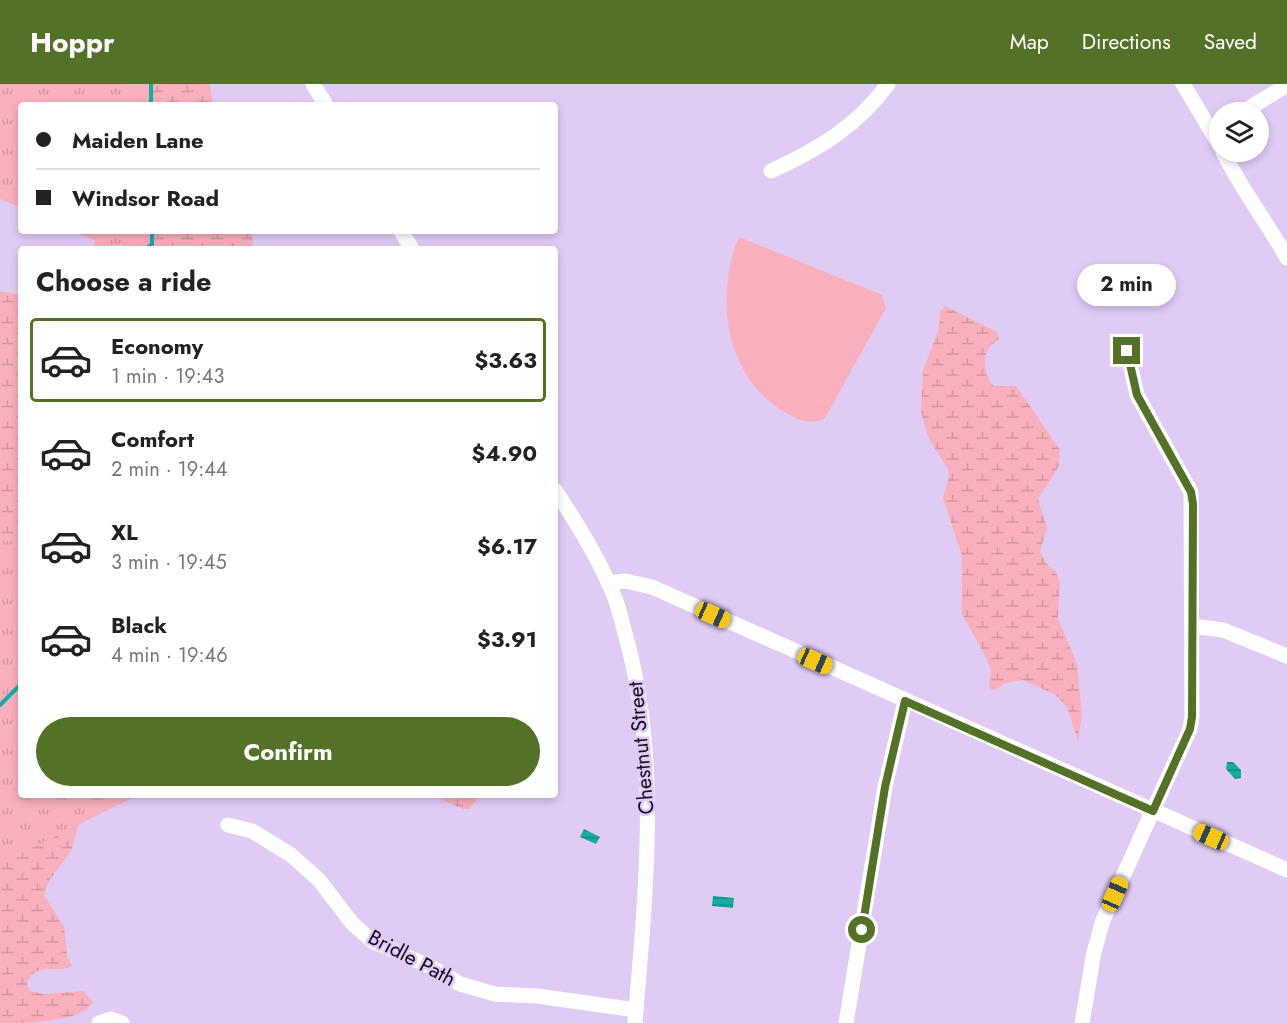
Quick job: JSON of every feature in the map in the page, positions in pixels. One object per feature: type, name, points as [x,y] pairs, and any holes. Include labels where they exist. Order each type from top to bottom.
[{"type":"street","points":[[313,84],[324,102]]},
{"type":"street","points":[[771,171],[848,129],[888,84]]},
{"type":"street","points":[[1183,84],[1209,123]]},
{"type":"street","points":[[1259,102],[1287,84]]},
{"type":"street","points":[[1227,162],[1287,258]]},
{"type":"street","points":[[1082,1023],[1100,931],[1191,726],[1193,626],[1191,492],[1137,395],[1127,351]]},
{"type":"street","name":"Chestnut Street","points":[[558,495],[591,547],[614,594],[638,686],[646,765],[645,909],[635,1016]]},
{"type":"street","points":[[608,583],[625,581],[652,587],[1287,870]]},
{"type":"street","points":[[1193,626],[1223,630],[1287,657]]},
{"type":"street","points":[[846,1023],[885,787],[905,701]]},
{"type":"street","name":"Bridle Path","points":[[228,825],[257,834],[291,855],[319,880],[352,923],[372,941],[434,968],[460,984],[495,994],[537,996],[635,1016]]},
{"type":"street","points":[[99,1023],[111,1019],[122,1023]]},
{"type":"green space","points":[[0,84],[210,84],[213,102],[18,102],[18,113],[0,159]]},
{"type":"green space","points":[[0,84],[147,84],[147,102],[18,102],[18,207],[0,199]]},
{"type":"green space","points":[[80,234],[147,234],[148,246],[108,246]]},
{"type":"green space","points":[[95,234],[252,234],[253,246],[95,246]]},
{"type":"green space","points":[[739,237],[882,295],[886,308],[825,418],[810,422],[786,413],[765,398],[749,379],[738,358],[730,334],[727,285],[731,260]]},
{"type":"green space","points":[[0,291],[18,294],[18,798],[28,798],[80,820],[71,851],[49,881],[44,895],[64,927],[67,955],[72,966],[35,972],[27,984],[30,991],[44,994],[83,991],[93,1002],[87,1009],[65,1018],[24,1023],[0,1023]]},
{"type":"green space","points":[[945,306],[997,332],[999,338],[988,349],[985,358],[988,378],[994,386],[1016,386],[1060,450],[1059,466],[1038,499],[1047,528],[1040,552],[1049,567],[1055,570],[1060,582],[1058,618],[1077,664],[1082,716],[1078,741],[1068,709],[1056,695],[1023,680],[1005,683],[995,690],[989,688],[991,670],[987,659],[962,614],[962,556],[943,498],[949,476],[948,469],[929,439],[921,412],[923,371],[939,328],[940,312]]},
{"type":"green space","points":[[18,540],[18,798],[132,798],[0,864],[0,541]]},
{"type":"green space","points":[[439,798],[478,798],[469,809],[463,809]]},
{"type":"shaded area","points":[[1227,762],[1233,762],[1241,770],[1241,778],[1235,779],[1226,769]]},
{"type":"shaded area","points":[[584,829],[600,837],[596,844],[580,837]]},
{"type":"shaded area","points":[[713,896],[734,898],[733,908],[712,906]]},
{"type":"waterway","points":[[151,84],[151,102]]},
{"type":"waterway","points":[[150,246],[152,244],[152,234]]},
{"type":"waterway","points":[[0,705],[18,687]]},
{"type":"route","points":[[862,930],[885,787],[905,701],[1153,811],[1191,726],[1193,504],[1191,492],[1137,395],[1127,351]]}]
